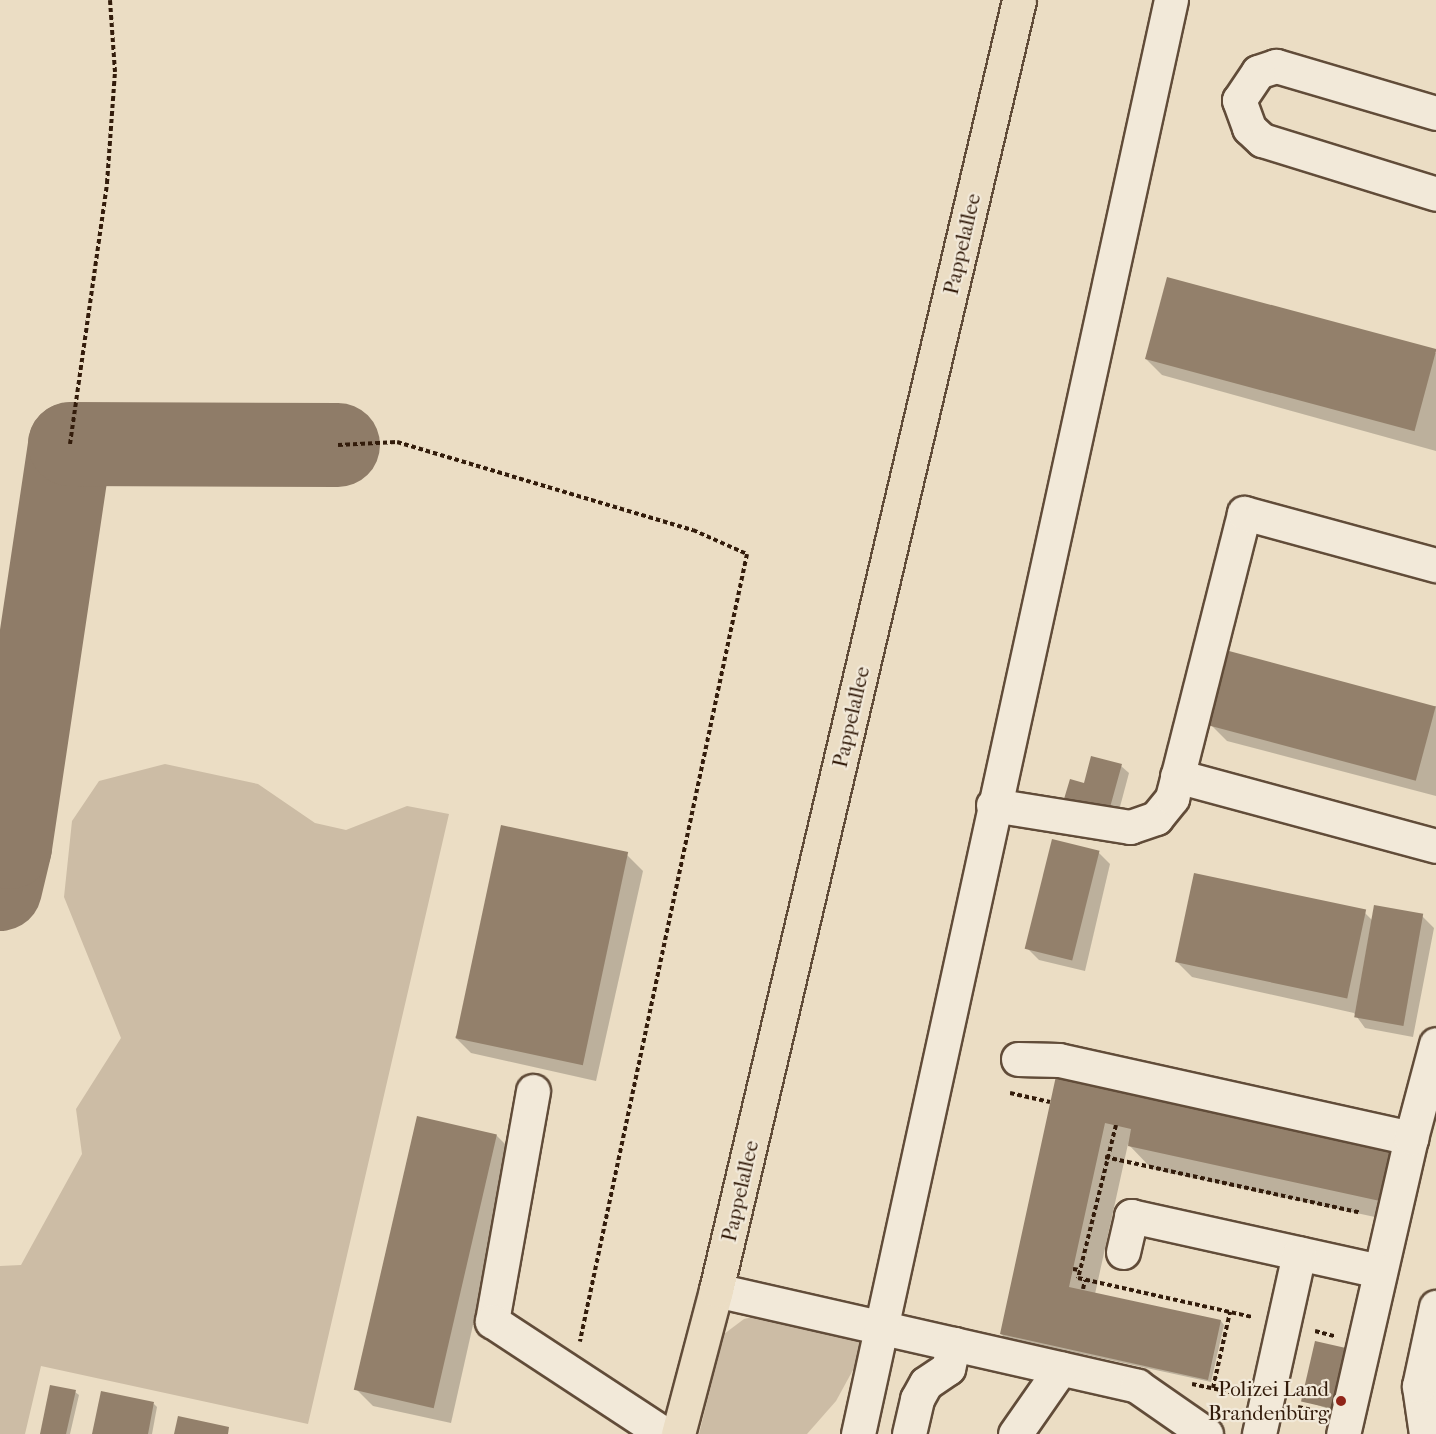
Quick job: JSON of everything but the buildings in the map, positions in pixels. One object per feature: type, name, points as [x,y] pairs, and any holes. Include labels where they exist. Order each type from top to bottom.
[{"type":"main road","name":"Pappelallee","points":[[678,1434],[716,1290],[1019,0]]},
{"type":"lane","points":[[858,1434],[993,805],[1171,0]]},
{"type":"lane","points":[[1436,113],[1276,66],[1258,72],[1239,100],[1249,128],[1262,140],[1436,194]]},
{"type":"lane","points":[[993,805],[1130,827],[1156,818],[1172,798],[1244,513],[1436,565]]},
{"type":"lane","points":[[1177,776],[1436,846]]},
{"type":"lane","points":[[1343,1434],[1391,1220],[1436,1044]]},
{"type":"lane","points":[[1018,1059],[1059,1060],[1411,1138]]},
{"type":"lane","points":[[533,1091],[492,1321],[664,1434]]},
{"type":"lane","points":[[1123,1252],[1131,1216],[1380,1271]]},
{"type":"lane","points":[[1259,1434],[1299,1253]]},
{"type":"lane","points":[[716,1290],[1137,1386],[1206,1434]]},
{"type":"lane","points":[[1426,1434],[1419,1386],[1436,1307]]},
{"type":"lane","points":[[909,1434],[917,1399],[926,1383],[948,1368],[954,1344]]},
{"type":"lane","points":[[1015,1434],[1061,1368]]},
{"type":"path","points":[[70,444],[107,183],[115,72],[110,0]]},
{"type":"path","points":[[338,445],[397,442],[693,530],[747,554],[573,1374]]},
{"type":"path","points":[[1010,1093],[1050,1102]]},
{"type":"path","points":[[1116,1125],[1105,1157],[1078,1278],[1364,1342]]},
{"type":"path","points":[[1105,1157],[1391,1220]]},
{"type":"path","points":[[1073,1269],[1080,1270]]},
{"type":"path","points":[[1083,1289],[1085,1280]]},
{"type":"path","points":[[1213,1388],[1230,1312]]},
{"type":"shaded area","points":[[165,764],[258,784],[315,823],[346,830],[407,806],[449,814],[308,1424],[41,1366],[25,1434],[0,1434],[0,1266],[21,1265],[82,1154],[76,1109],[121,1038],[64,897],[72,821],[99,781]]},
{"type":"shaded area","points":[[769,1313],[856,1335],[861,1344],[859,1359],[836,1401],[807,1434],[699,1434],[724,1334],[744,1319]]},
{"type":"taxiway","points":[[0,889],[10,847],[70,444],[338,445]]},
{"type":"place","name":"Polizei Land Brandenburg","points":[[1341,1401]]}]
